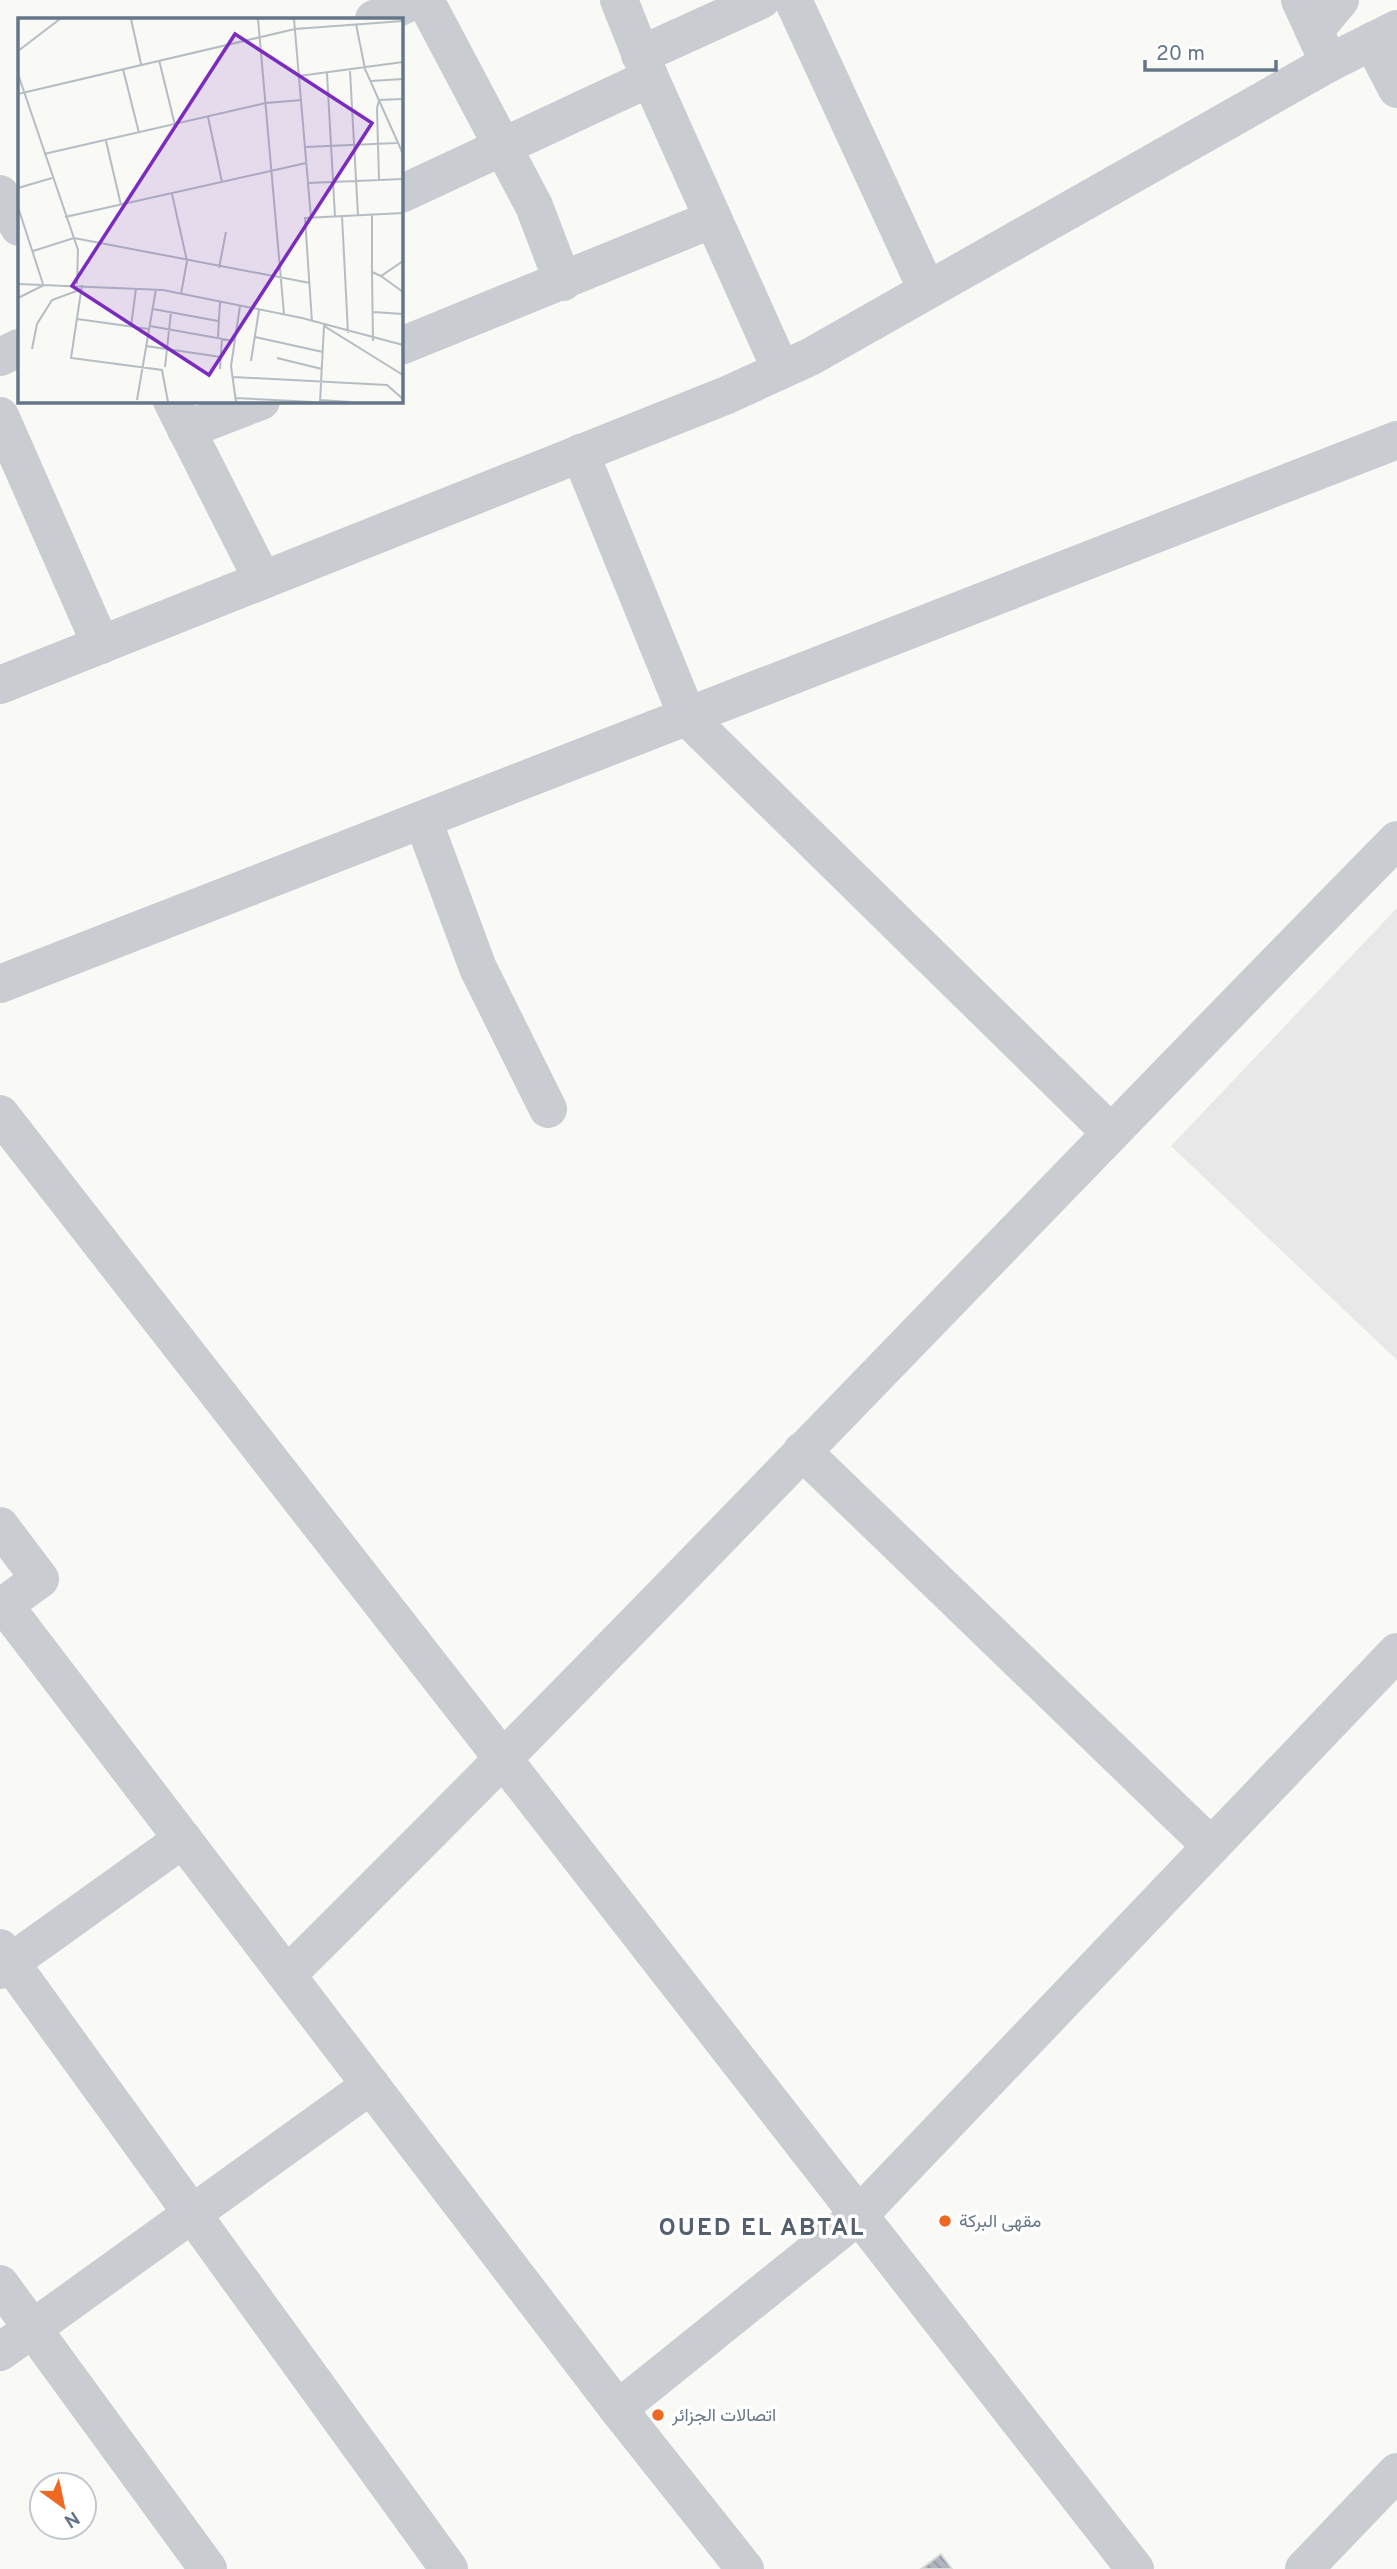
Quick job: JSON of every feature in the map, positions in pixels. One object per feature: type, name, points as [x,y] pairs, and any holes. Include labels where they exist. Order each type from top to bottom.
[{"type":"street","points":[[376,18],[415,0]]},
{"type":"street","points":[[425,0],[534,206],[563,282]]},
{"type":"street","points":[[619,0],[645,66],[781,370]]},
{"type":"street","points":[[402,194],[503,146],[761,0]]},
{"type":"street","points":[[793,0],[927,290]]},
{"type":"street","points":[[0,685],[727,395],[810,357],[927,290],[1315,31],[1340,0]]},
{"type":"street","points":[[1315,31],[1385,35],[1397,89]]},
{"type":"street","points":[[18,184],[0,193],[18,225]]},
{"type":"street","points":[[402,346],[713,219]]},
{"type":"street","points":[[0,357],[18,348]]},
{"type":"street","points":[[256,402],[179,416],[261,579]]},
{"type":"street","points":[[0,416],[101,645]]},
{"type":"street","points":[[0,984],[1397,440]]},
{"type":"street","points":[[580,453],[688,718],[1110,1132]]},
{"type":"street","points":[[424,820],[478,968],[548,1109]]},
{"type":"street","points":[[287,1975],[504,1760],[1110,1132],[1397,840]]},
{"type":"street","points":[[0,1114],[1135,2569]]},
{"type":"street","points":[[802,1451],[1211,1846]]},
{"type":"street","points":[[0,1526],[40,1579],[2,1606],[618,2409],[745,2569]]},
{"type":"street","points":[[618,2409],[859,2215],[1397,1652]]},
{"type":"street","points":[[183,1839],[3,1960],[193,2212],[449,2569]]},
{"type":"street","points":[[0,2352],[370,2085]]},
{"type":"street","points":[[0,2284],[208,2569]]},
{"type":"street","points":[[1304,2569],[1397,2472]]},
{"type":"shaded area","points":[[1397,908],[1397,1360],[1171,1146]]},
{"type":"building","points":[[941,2554],[952,2569],[921,2569]]},
{"type":"place","name":"مقهى البركة","points":[[945,2221]]},
{"type":"place","name":"اتصالات الجزائر","points":[[658,2415]]},
{"type":"district","name":"OUED EL ABTAL","points":[[762,2227]]}]
